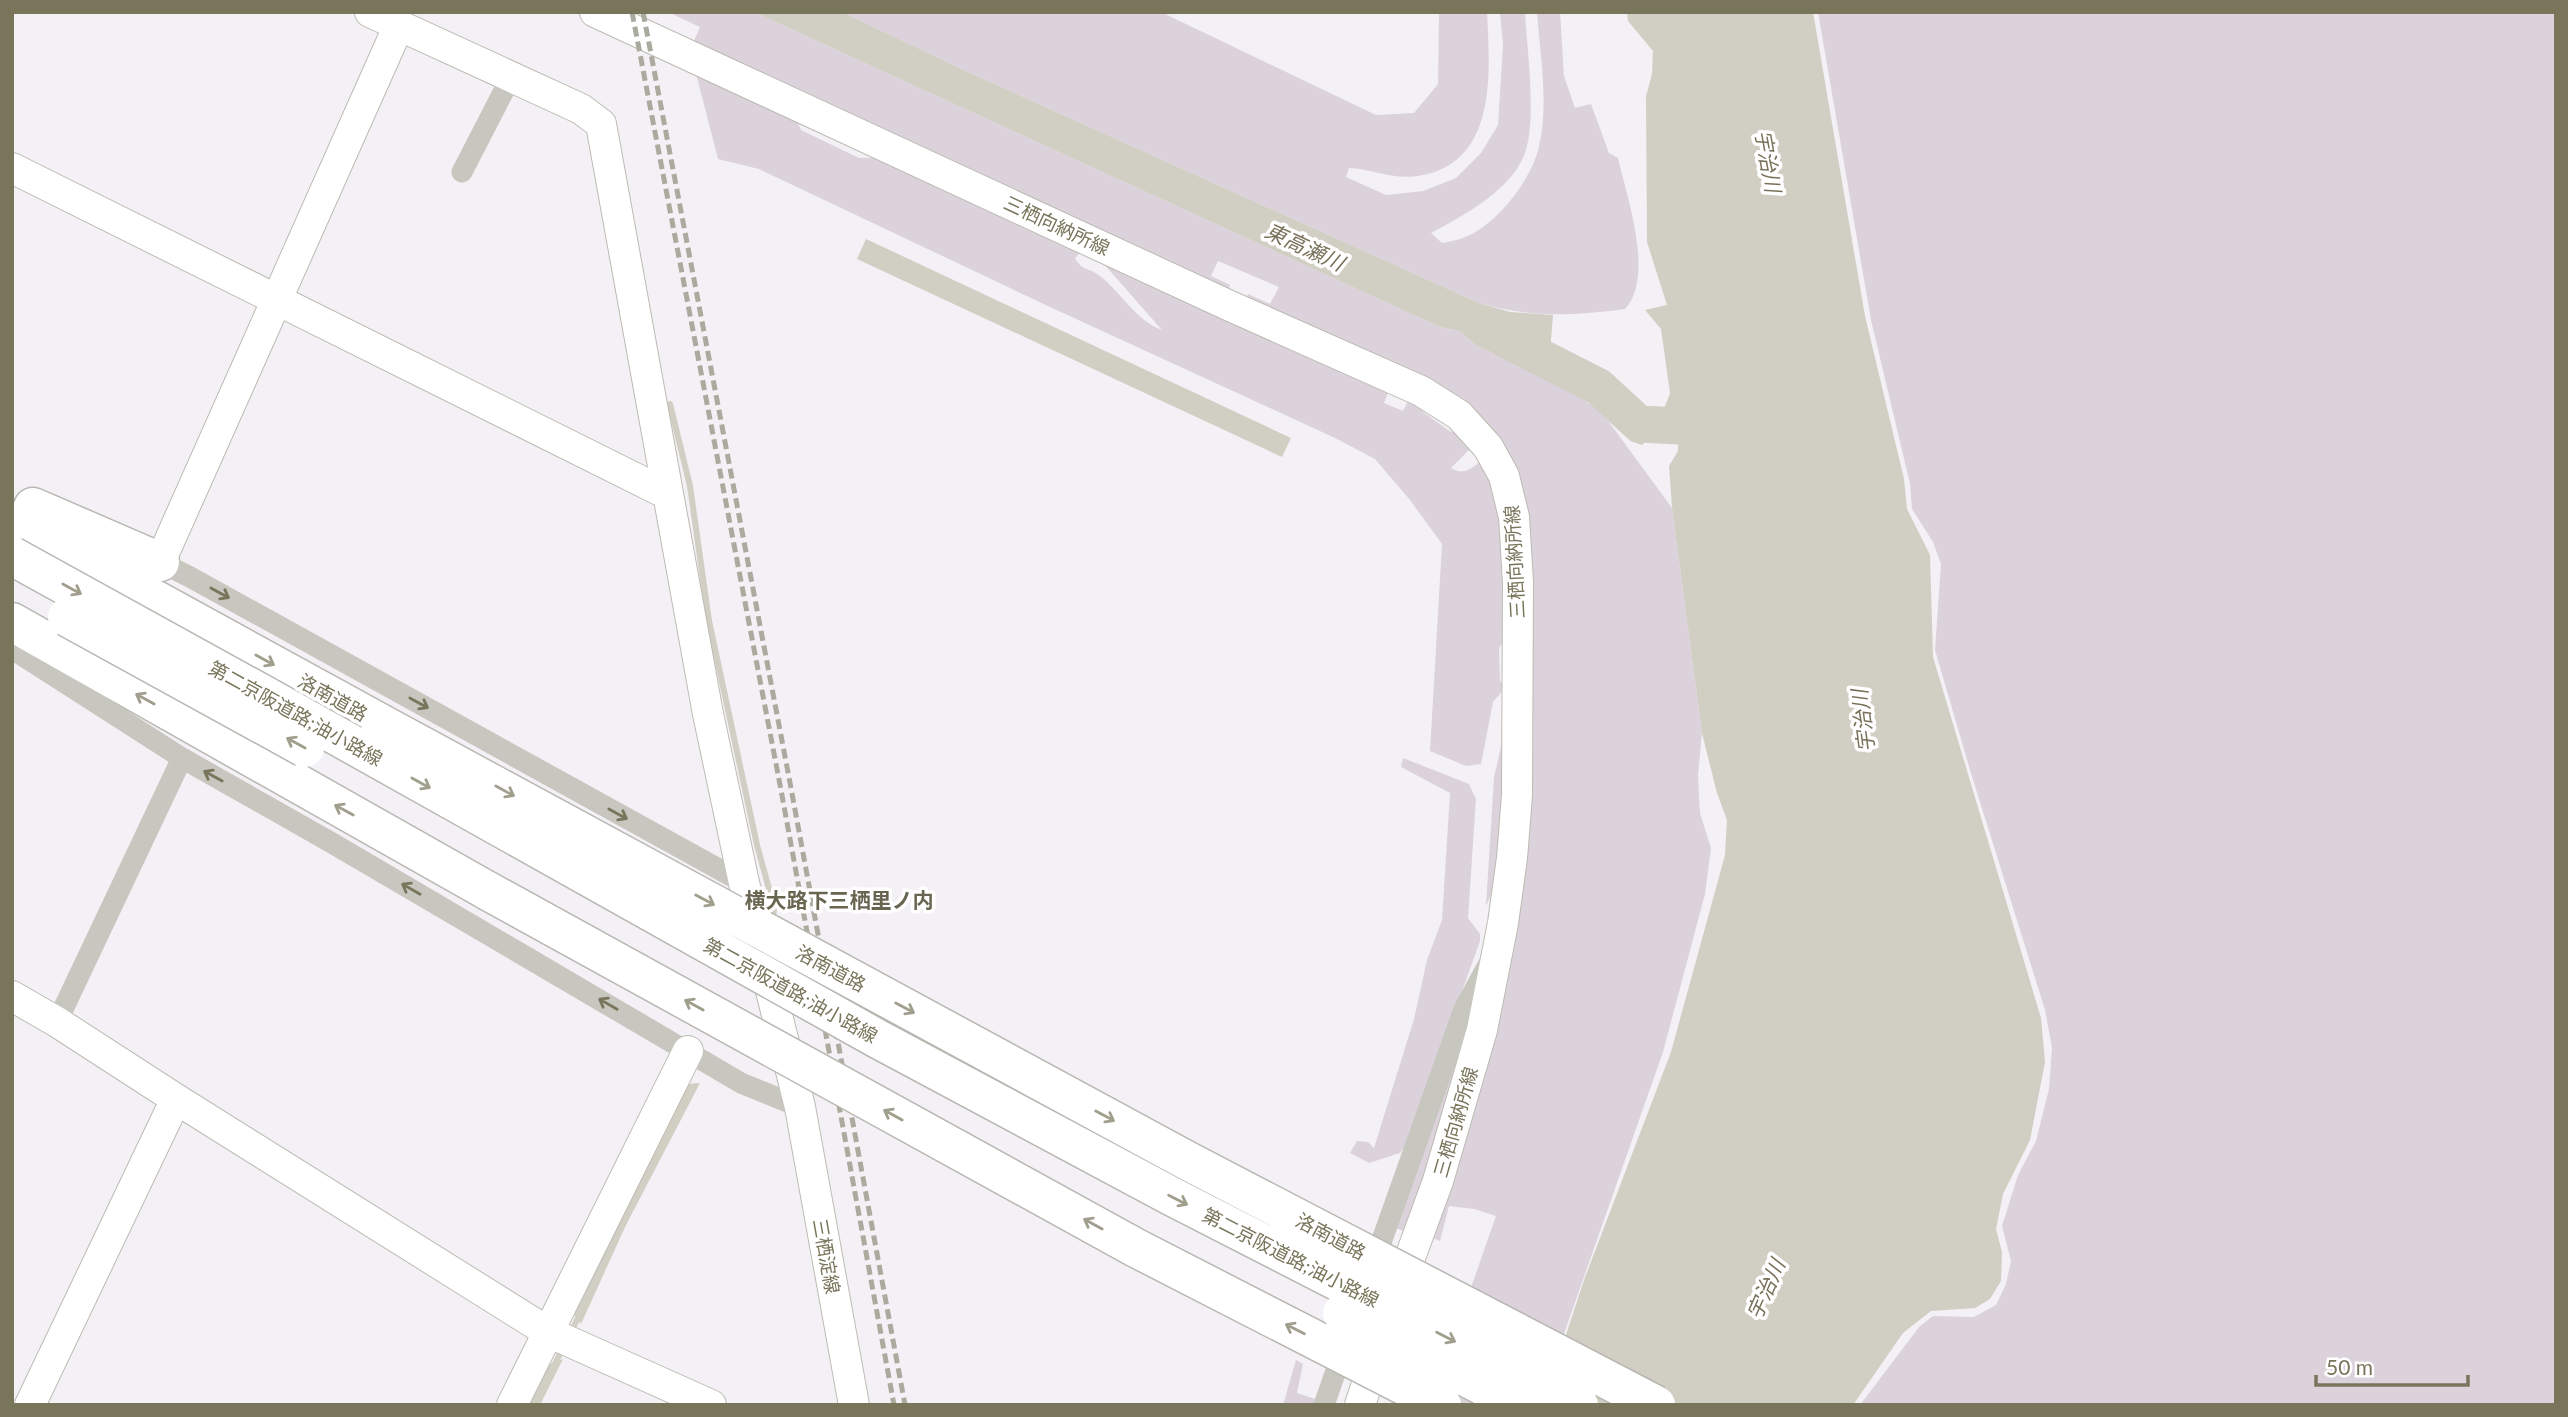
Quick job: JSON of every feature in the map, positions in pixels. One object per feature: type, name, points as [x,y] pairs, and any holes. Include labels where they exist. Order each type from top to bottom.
[{"type":"highway","points":[[12,498],[160,562]]},
{"type":"highway","name":"洛南道路","points":[[12,521],[1186,1160],[1656,1405]]},
{"type":"highway","name":"第二京阪道路;油小路線","points":[[12,556],[876,1038],[1171,1196],[1579,1405]]},
{"type":"highway","name":"第二京阪道路;油小路線","points":[[12,587],[1162,1219],[1520,1405]]},
{"type":"highway","points":[[12,622],[488,891],[1124,1241],[1443,1405]]},
{"type":"street","points":[[370,12],[512,77],[462,172]]},
{"type":"street","name":"三栖向納所線","points":[[595,12],[1230,306],[1421,391],[1439,400],[1469,424],[1488,447],[1511,497],[1518,582],[1517,795],[1512,858],[1499,945],[1482,1030],[1438,1181],[1414,1241],[1360,1405]]},
{"type":"street","points":[[399,25],[160,562],[744,883]]},
{"type":"street","name":"三栖淀線","points":[[512,77],[581,109],[601,124],[708,714],[744,883],[800,1107],[854,1405]]},
{"type":"street","points":[[12,168],[667,494]]},
{"type":"street","points":[[12,649],[182,758],[741,1083],[800,1107]]},
{"type":"street","points":[[57,1022],[182,758]]},
{"type":"street","points":[[1324,1405],[1464,1009],[1499,945]]},
{"type":"street","points":[[12,996],[561,1338],[711,1405]]},
{"type":"street","points":[[512,1405],[561,1338],[688,1051]]},
{"type":"street","points":[[30,1405],[176,1099]]},
{"type":"shaded area","points":[[668,12],[754,12],[1440,327],[1460,331],[1477,346],[1548,377],[1601,411],[1672,508],[1702,733],[1698,775],[1700,813],[1711,848],[1705,894],[1663,1052],[1539,1405],[1430,1405],[1496,1216],[1474,1209],[1449,1206],[1440,1241],[1425,1235],[1495,998],[1524,581],[1483,430],[1243,304],[1248,294],[1270,304],[1279,287],[1218,261],[1211,276],[1230,285],[1227,298],[691,48],[700,27]]},
{"type":"shaded area","points":[[842,12],[1161,12],[1376,115],[1414,113],[1438,84],[1439,12],[1487,12],[1488,88],[1476,135],[1463,154],[1444,168],[1418,176],[1400,177],[1349,168],[1346,177],[1386,195],[1423,191],[1456,178],[1481,153],[1498,125],[1503,45],[1500,12],[1525,12],[1531,103],[1529,138],[1525,153],[1519,166],[1498,190],[1471,210],[1431,233],[1442,243],[1469,236],[1487,224],[1524,182],[1536,158],[1542,130],[1543,79],[1537,12],[1560,12],[1564,76],[1575,108],[1591,104],[1609,153],[1618,158],[1636,236],[1638,277],[1634,295],[1625,309],[1569,314],[1516,311],[1479,303],[968,72]]},
{"type":"shaded area","points":[[1818,12],[2556,12],[2556,1405],[1860,1405],[1919,1327],[1933,1316],[1974,1317],[1996,1305],[2006,1284],[2011,1261],[2002,1226],[2018,1175],[2036,1141],[2049,1089],[2052,1048],[2045,1010],[1935,650],[1941,564],[1933,542],[1912,509],[1910,484],[1871,320]]},
{"type":"shaded area","points":[[694,66],[793,111],[801,130],[859,158],[889,157],[1015,215],[1022,226],[1081,252],[1075,258],[1081,265],[1100,276],[1136,313],[1153,326],[1162,330],[1088,246],[1391,385],[1384,403],[1403,411],[1411,395],[1420,399],[1423,412],[1451,432],[1463,432],[1474,445],[1451,468],[1465,471],[1486,457],[1505,512],[1510,633],[1499,648],[1500,681],[1506,687],[1493,702],[1481,764],[1466,766],[1430,751],[1442,544],[1410,500],[1375,459],[759,169],[718,159]]},
{"type":"shaded area","points":[[1512,700],[1507,827],[1486,906],[1494,777]]},
{"type":"shaded area","points":[[1403,758],[1469,784],[1476,799],[1468,918],[1480,934],[1480,941],[1407,1144],[1400,1153],[1369,1163],[1350,1153],[1357,1141],[1368,1142],[1374,1148],[1414,1019],[1427,960],[1442,920],[1450,793],[1401,767]]},
{"type":"shaded area","points":[[1466,1027],[1430,1168],[1406,1232],[1393,1227]]},
{"type":"shaded area","points":[[1296,1360],[1303,1364],[1297,1393],[1318,1400],[1317,1405],[1283,1405]]},
{"type":"water","points":[[754,12],[842,12],[968,72],[1479,303],[1510,312],[1553,315],[1548,377],[1477,346],[1460,331],[1440,327]]},
{"type":"water","name":"宇治川","points":[[1627,12],[1813,12],[1865,316],[1904,479],[1907,509],[1930,555],[1933,657],[2041,1018],[2045,1062],[2030,1140],[2003,1194],[1996,1229],[2002,1252],[2001,1281],[1990,1299],[1975,1308],[1931,1311],[1903,1333],[1853,1405],[1543,1405],[1584,1280],[1671,1052],[1725,855],[1727,820],[1717,793],[1702,733],[1672,508],[1669,466],[1678,451],[1678,441],[1652,435],[1642,445],[1630,441],[1629,423],[1640,410],[1664,409],[1670,393],[1661,329],[1645,310],[1667,305],[1647,242],[1646,96],[1652,74],[1653,51],[1628,21]]},
{"type":"water","points":[[866,239],[1291,438],[1282,457],[857,259]]},
{"type":"water","points":[[700,1083],[626,1225],[581,1324],[573,1313],[686,1084]]},
{"type":"water","points":[[563,1359],[540,1405],[526,1405],[547,1365]]},
{"type":"waterway","name":"東高瀬川","points":[[1505,339],[1599,387],[1639,424],[1680,426]]},
{"type":"waterway","points":[[670,404],[690,486],[709,621],[757,845],[774,907],[773,920]]},
{"type":"waterway","points":[[570,1334],[581,1312]]},
{"type":"waterway","points":[[553,1368],[563,1347]]},
{"type":"railway","points":[[632,12],[781,790],[894,1405]]},
{"type":"railway","points":[[643,12],[905,1405]]},
{"type":"district","name":"横大路下三栖里ノ内","points":[[839,899]]}]
